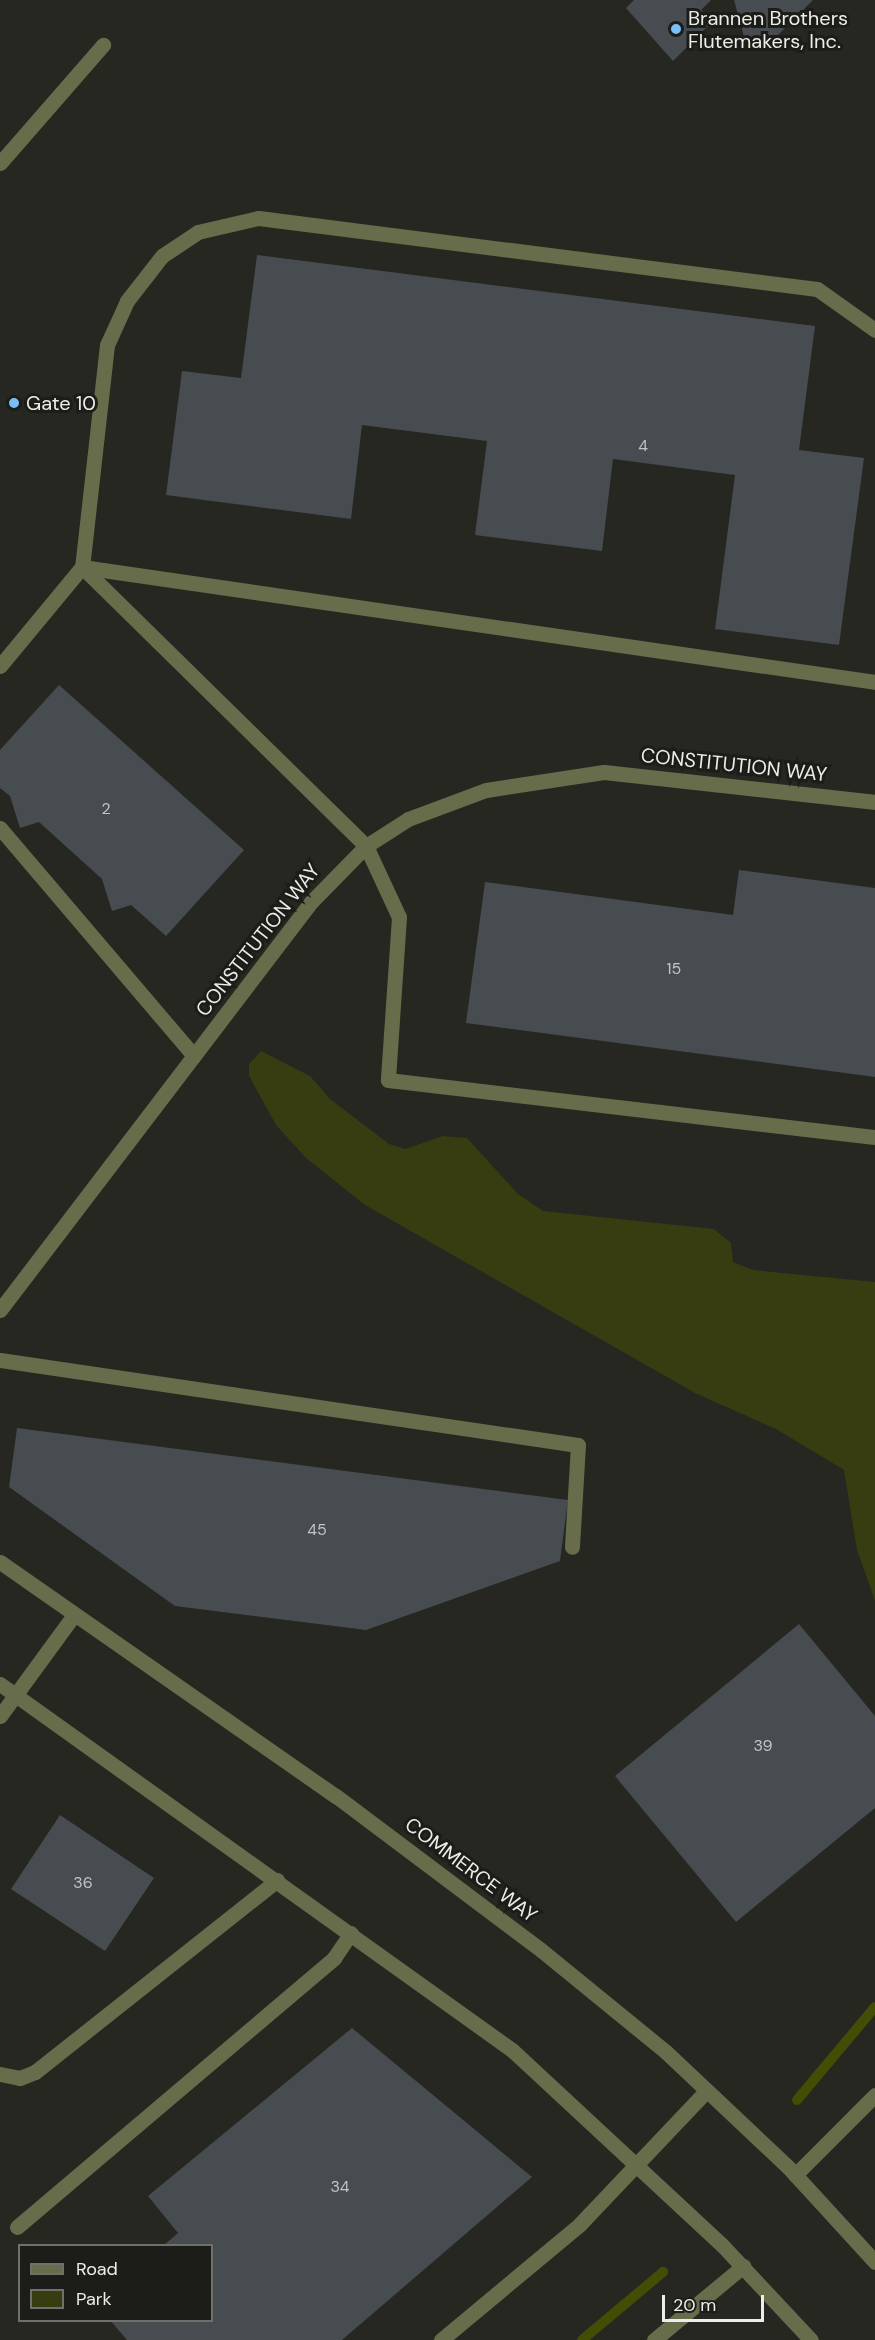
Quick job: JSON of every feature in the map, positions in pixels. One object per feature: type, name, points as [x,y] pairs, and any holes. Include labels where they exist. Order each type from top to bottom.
[{"type":"street","points":[[0,163],[103,45]]},
{"type":"street","points":[[0,666],[82,567],[107,345],[128,301],[162,256],[198,232],[258,218],[817,290],[875,330]]},
{"type":"street","points":[[82,567],[875,682]]},
{"type":"street","points":[[82,567],[366,846],[399,917],[388,1080],[875,1137]]},
{"type":"street","name":"CONSTITUTION WAY","points":[[0,1310],[311,902],[366,846],[435,805],[547,777],[604,772],[875,802]]},
{"type":"street","points":[[0,828],[194,1056]]},
{"type":"street","points":[[0,1360],[578,1445],[572,1547]]},
{"type":"street","name":"COMMERCE WAY","points":[[0,1562],[472,1896],[706,2091],[795,2175],[875,2262]]},
{"type":"street","points":[[0,1716],[17,1696],[74,1615]]},
{"type":"street","points":[[0,1684],[504,2044],[639,2164],[743,2266],[811,2340]]},
{"type":"street","points":[[0,2074],[20,2078],[34,2072],[277,1880]]},
{"type":"street","points":[[17,2227],[334,1958],[351,1933]]},
{"type":"street","points":[[441,2340],[580,2224],[706,2091]]},
{"type":"street","points":[[795,2175],[875,2095]]},
{"type":"street","points":[[654,2340],[743,2266]]},
{"type":"green space","points":[[261,1051],[310,1076],[330,1099],[389,1144],[405,1149],[443,1136],[467,1138],[518,1194],[543,1211],[714,1229],[731,1243],[733,1262],[753,1270],[875,1282],[875,1601],[857,1550],[844,1470],[776,1429],[695,1393],[365,1205],[306,1158],[276,1125],[249,1076],[249,1064]]},
{"type":"building","name":"Brannen Brothers Flutemakers, Inc.","points":[[634,0],[711,0],[701,10],[712,22],[673,61],[626,8]]},
{"type":"building","name":"Brannen Brothers Flutemakers, Inc.","points":[[734,0],[813,0],[771,42],[753,37],[746,44]]},
{"type":"building","points":[[257,255],[815,326],[799,450],[864,458],[839,645],[715,629],[735,475],[613,459],[602,551],[475,535],[487,441],[362,425],[351,519],[166,495],[182,371],[241,378]]},
{"type":"building","points":[[59,685],[244,850],[166,936],[131,905],[112,911],[102,879],[39,822],[20,828],[10,796],[0,788],[0,750]]},
{"type":"building","points":[[739,870],[875,888],[875,1077],[466,1023],[485,882],[733,915]]},
{"type":"building","points":[[17,1428],[568,1500],[560,1561],[366,1630],[175,1606],[9,1487]]},
{"type":"building","points":[[799,1624],[875,1716],[875,1808],[736,1922],[615,1776]]},
{"type":"building","points":[[60,1815],[154,1878],[105,1951],[11,1889]]},
{"type":"building","points":[[352,2028],[532,2177],[342,2340],[127,2340],[112,2322],[213,2322],[213,2244],[165,2244],[178,2233],[148,2196]]},
{"type":"waterway","points":[[797,2100],[875,2007]]},
{"type":"waterway","points":[[582,2340],[663,2272]]},
{"type":"place","name":"Brannen Brothers Flutemakers, Inc.","points":[[676,29]]},
{"type":"place","name":"Gate 10","points":[[14,403]]}]
